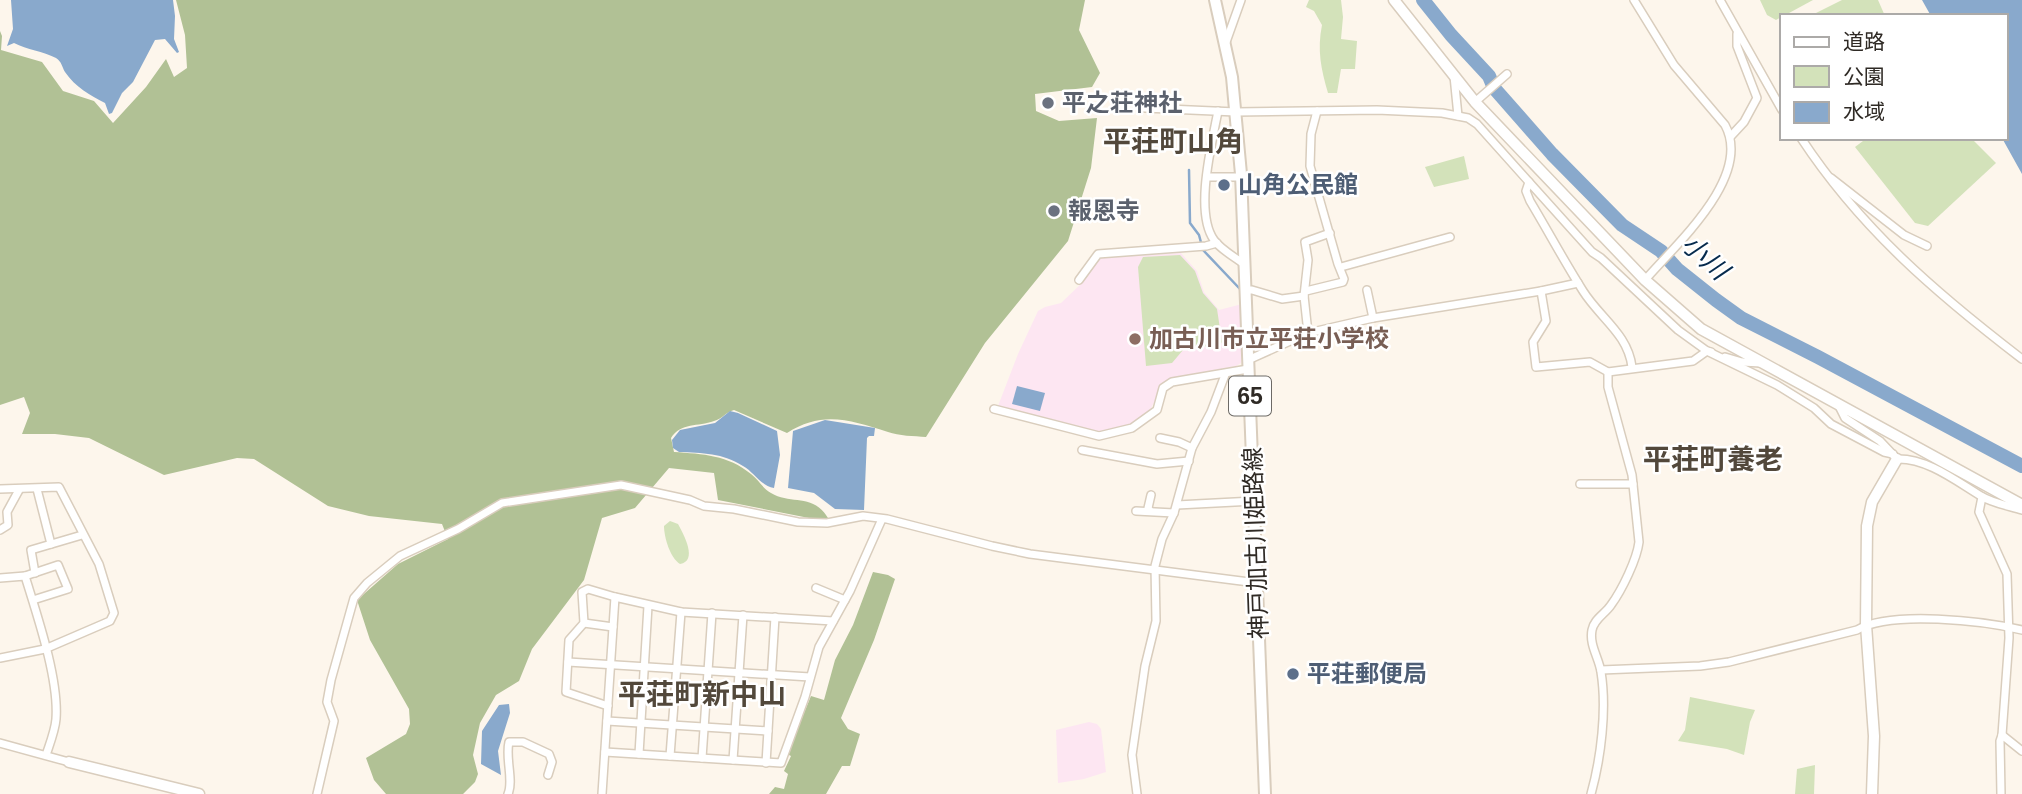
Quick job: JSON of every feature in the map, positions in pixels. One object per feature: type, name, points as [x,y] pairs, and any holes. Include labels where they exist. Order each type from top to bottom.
[{"type":"main road","name":"神戸加古川姫路線","points":[[1214,0],[1225,43],[1236,112],[1241,177],[1265,794]]},
{"type":"street","points":[[1225,43],[1241,0]]},
{"type":"street","points":[[1394,0],[1475,102],[1645,280],[1707,334],[2022,505]]},
{"type":"street","points":[[1634,0],[1674,65],[1725,125],[1731,136],[1729,164],[1718,194],[1645,280]]},
{"type":"street","points":[[1720,0],[1780,107]]},
{"type":"street","points":[[1731,136],[1744,122],[1757,98],[1737,46],[1737,33]]},
{"type":"street","points":[[1475,102],[1507,74]]},
{"type":"street","points":[[1454,76],[1458,116]]},
{"type":"street","points":[[1145,108],[1236,112],[1377,110],[1442,113],[1468,118],[1477,124],[1592,252],[1678,330],[1707,351],[1777,385],[1814,408],[1830,424],[1884,452],[1916,460],[1971,488],[1982,497],[2022,510]]},
{"type":"street","points":[[1218,111],[1208,177],[1206,211],[1209,229],[1217,243],[1244,264]]},
{"type":"street","points":[[1245,290],[1282,299],[1343,282],[1341,267],[1310,166],[1310,141],[1317,111]]},
{"type":"street","points":[[1802,140],[1829,176],[1904,235],[1927,246]]},
{"type":"street","points":[[1829,176],[1854,209],[1935,291],[2022,359]]},
{"type":"street","points":[[1208,177],[1241,177]]},
{"type":"street","points":[[1529,182],[1526,191],[1530,201],[1578,283],[1598,311],[1622,337],[1628,347],[1632,368]]},
{"type":"street","points":[[1308,333],[1305,294],[1309,272],[1305,242],[1330,233]]},
{"type":"street","points":[[1341,267],[1450,237]]},
{"type":"street","points":[[1079,280],[1098,254],[1217,243]]},
{"type":"street","points":[[994,409],[1099,436],[1132,428],[1157,410],[1163,388],[1172,382],[1214,373],[1225,375],[1308,333],[1373,318],[1541,292],[1578,283]]},
{"type":"street","points":[[1367,290],[1373,318]]},
{"type":"street","points":[[1541,292],[1546,321],[1533,342],[1536,367],[1590,362],[1608,372],[1693,361],[1707,351]]},
{"type":"street","points":[[1707,351],[1742,362],[1762,363]]},
{"type":"street","points":[[1591,794],[1601,747],[1601,670],[1591,639],[1592,628],[1613,603],[1637,552],[1639,538],[1633,484],[1608,387],[1608,372]]},
{"type":"street","points":[[1137,794],[1132,755],[1145,666],[1156,621],[1155,566],[1192,448],[1211,412],[1225,375]]},
{"type":"street","points":[[1838,404],[1845,418],[1880,441],[1895,456]]},
{"type":"street","points":[[1160,438],[1180,442],[1192,448]]},
{"type":"street","points":[[1082,450],[1157,464],[1189,461]]},
{"type":"street","points":[[1872,794],[1874,736],[1866,625],[1867,526],[1872,502],[1895,456]]},
{"type":"street","points":[[1580,484],[1633,484]]},
{"type":"street","points":[[317,794],[334,721],[327,702],[331,680],[354,598],[367,583],[400,556],[458,529],[502,503],[621,485],[690,500],[704,506],[798,522],[827,523],[863,516],[1030,554],[1257,583]]},
{"type":"street","points":[[0,489],[59,487],[99,564],[114,613],[110,621],[45,649],[0,658]]},
{"type":"street","points":[[37,489],[51,544]]},
{"type":"street","points":[[0,530],[8,525],[7,512],[19,490]]},
{"type":"street","points":[[1150,511],[1148,508],[1151,495]]},
{"type":"street","points":[[1982,497],[1979,512],[2007,574],[2009,627],[2000,741],[2001,794]]},
{"type":"street","points":[[1136,511],[1254,501]]},
{"type":"street","points":[[605,752],[781,763],[819,647],[845,600],[882,519]]},
{"type":"street","points":[[35,573],[30,551],[82,535]]},
{"type":"street","points":[[0,578],[26,576],[58,565],[68,589],[33,600]]},
{"type":"street","points":[[26,576],[54,690],[56,717],[46,755]]},
{"type":"street","points":[[816,588],[845,600]]},
{"type":"street","points":[[608,706],[566,692],[569,639],[584,623],[582,592],[588,589],[681,612],[832,621]]},
{"type":"street","points":[[602,794],[615,597]]},
{"type":"street","points":[[639,754],[648,606]]},
{"type":"street","points":[[670,756],[681,612]]},
{"type":"street","points":[[702,758],[712,613]]},
{"type":"street","points":[[733,760],[743,615]]},
{"type":"street","points":[[766,763],[775,617]]},
{"type":"street","points":[[1601,670],[1729,662],[1866,625],[1919,619],[2022,630]]},
{"type":"street","points":[[584,623],[613,627]]},
{"type":"street","points":[[568,662],[810,677]]},
{"type":"street","points":[[607,721],[768,731]]},
{"type":"street","points":[[2002,735],[2022,751]]},
{"type":"street","points":[[508,794],[511,788],[507,764],[509,742],[513,740],[549,754],[552,762],[548,775]]},
{"type":"street","points":[[0,743],[199,794]]},
{"type":"shaded area","name":"加古川市立平荘小学校","points":[[1181,253],[1197,271],[1204,292],[1219,310],[1242,304],[1244,345],[1241,348],[1241,363],[1171,378],[1163,385],[1148,414],[1129,425],[1099,432],[1057,424],[998,406],[1038,311],[1061,303],[1083,282],[1100,258]]},
{"type":"shaded area","points":[[1089,722],[1097,724],[1101,729],[1106,772],[1058,783],[1056,730]]},
{"type":"green space","points":[[176,0],[1085,0],[1079,30],[1100,73],[1092,87],[1035,94],[1036,111],[1059,121],[1097,118],[1091,168],[1068,241],[985,343],[926,437],[897,434],[837,419],[812,421],[787,433],[734,410],[717,420],[680,429],[671,438],[674,452],[724,459],[751,474],[771,493],[816,505],[828,518],[814,519],[718,500],[714,473],[669,468],[635,508],[602,518],[584,580],[532,649],[519,681],[496,695],[480,723],[473,755],[478,774],[475,782],[463,794],[386,794],[374,780],[366,758],[406,734],[410,724],[409,709],[370,640],[357,600],[398,564],[448,539],[442,524],[369,516],[328,506],[254,459],[237,458],[164,475],[89,438],[22,434],[30,413],[24,397],[0,405],[0,31],[1,50],[42,62],[63,91],[94,101],[113,123],[146,87],[166,59],[174,77],[187,68],[185,35]]},
{"type":"green space","points":[[1309,0],[1341,0],[1341,39],[1357,41],[1355,69],[1341,69],[1337,93],[1328,93],[1320,59],[1322,25],[1314,11],[1306,7]]},
{"type":"green space","points":[[1760,0],[1813,0],[1787,14],[1780,14],[1780,18],[1776,20],[1767,15]]},
{"type":"green space","points":[[1842,0],[1878,0],[1884,14],[1814,14]]},
{"type":"green space","points":[[1864,140],[1973,140],[1996,163],[1928,226],[1915,223],[1855,147]]},
{"type":"green space","points":[[1464,156],[1469,179],[1434,187],[1425,167]]},
{"type":"green space","points":[[1180,255],[1195,271],[1203,293],[1217,309],[1222,342],[1220,345],[1183,350],[1172,363],[1146,366],[1138,267],[1143,257]]},
{"type":"green space","points":[[670,521],[678,524],[688,547],[688,558],[680,564],[671,552],[665,536],[664,526]]},
{"type":"green space","points":[[873,572],[895,579],[874,640],[841,718],[848,729],[860,734],[850,766],[842,766],[826,794],[769,794],[775,787],[784,789],[788,774],[784,771],[791,756],[787,754],[811,696],[824,700],[835,660],[853,625]]},
{"type":"green space","points":[[1690,697],[1755,710],[1744,755],[1727,749],[1678,741],[1685,730]]},
{"type":"green space","points":[[1815,765],[1814,794],[1795,794],[1797,769]]},
{"type":"water","points":[[11,0],[173,0],[174,39],[179,52],[165,39],[155,40],[133,82],[122,93],[109,114],[105,103],[74,82],[56,58],[14,43],[7,46],[13,29]]},
{"type":"water","points":[[1922,0],[2022,0],[2022,174],[2003,140],[2008,140],[2008,14],[1930,14]]},
{"type":"water","points":[[1017,386],[1045,393],[1040,411],[1012,404]]},
{"type":"water","points":[[730,411],[777,431],[780,455],[774,488],[765,485],[743,466],[728,458],[679,452],[673,448],[672,440],[680,430],[715,423]]},
{"type":"water","points":[[825,420],[875,428],[874,436],[867,438],[864,510],[835,509],[814,493],[788,488],[793,431]]},
{"type":"water","points":[[509,704],[510,713],[498,751],[501,775],[481,764],[482,731],[499,705]]},
{"type":"waterway","name":"小川","points":[[1423,0],[1552,154],[1622,225],[1661,251],[1677,269],[1716,300],[1741,318],[2022,466]]},
{"type":"waterway","points":[[1189,170],[1190,223],[1199,235],[1203,250],[1240,289]]},
{"type":"place","name":"平之荘神社","points":[[1048,103]]},
{"type":"place","name":"山角公民館","points":[[1224,185]]},
{"type":"place","name":"報恩寺","points":[[1054,211]]},
{"type":"place","name":"加古川市立平荘小学校","points":[[1135,339]]},
{"type":"place","name":"平荘郵便局","points":[[1293,674]]},
{"type":"district","name":"平荘町山角","points":[[1173,141]]},
{"type":"district","name":"平荘町養老","points":[[1713,459]]},
{"type":"district","name":"平荘町新中山","points":[[702,694]]}]
